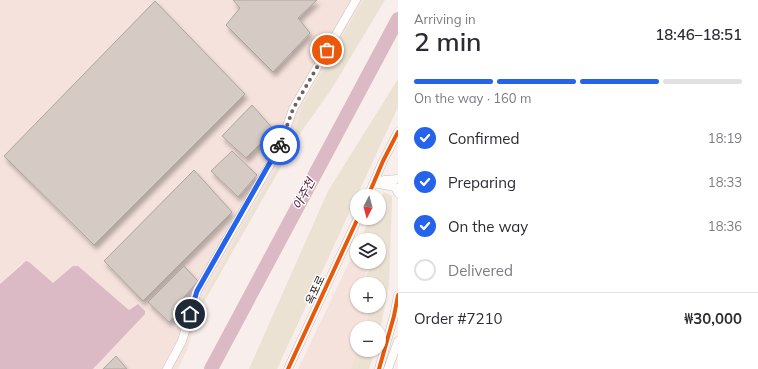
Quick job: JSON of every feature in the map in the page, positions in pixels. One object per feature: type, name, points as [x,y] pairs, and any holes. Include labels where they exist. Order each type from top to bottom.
[{"type":"street","points":[[167,369],[182,341],[197,291],[279,149],[293,109],[356,0]]},
{"type":"street","points":[[371,189],[398,132]]},
{"type":"street","points":[[374,183],[398,179]]},
{"type":"street","points":[[374,183],[395,187],[398,193]]},
{"type":"street","name":"옥포로","points":[[288,369],[355,225]]},
{"type":"street","points":[[379,369],[394,316],[398,295]]},
{"type":"street","points":[[388,369],[398,341]]},
{"type":"shaded area","points":[[0,0],[363,0],[302,106],[293,138],[248,215],[201,302],[187,350],[178,369],[93,369],[145,313],[136,305],[129,310],[77,266],[53,283],[22,263],[0,284]]},
{"type":"shaded area","points":[[363,0],[385,0],[331,90],[301,132],[200,309],[201,302],[248,215],[293,138],[302,106]]},
{"type":"shaded area","points":[[398,79],[398,107],[360,189],[350,189],[350,211],[277,369],[249,369],[328,191]]},
{"type":"shaded area","points":[[386,193],[392,196],[389,285],[386,300],[386,277],[365,277],[369,269],[386,269],[386,233],[363,233],[367,225],[386,225]]},
{"type":"shaded area","points":[[26,261],[53,283],[73,266],[78,266],[129,310],[138,304],[145,311],[145,314],[93,369],[0,369],[0,284]]},
{"type":"shaded area","points":[[350,261],[350,269],[368,269],[365,274],[366,277],[350,277],[350,313],[368,313],[367,321],[350,321],[350,357],[355,357],[350,369],[298,369]]},
{"type":"shaded area","points":[[368,313],[383,313],[382,321],[367,321]]},
{"type":"shaded area","points":[[355,357],[373,357],[369,369],[350,369]]},
{"type":"building","points":[[233,0],[317,0],[298,18],[310,33],[273,72],[226,25],[240,8]]},
{"type":"building","points":[[155,1],[245,94],[94,245],[4,156]]},
{"type":"building","points":[[252,105],[274,130],[246,158],[222,136]]},
{"type":"building","points":[[232,151],[257,175],[238,197],[211,171]]},
{"type":"building","points":[[194,170],[232,212],[143,301],[104,261]]},
{"type":"building","points":[[184,266],[198,281],[179,303],[182,308],[169,322],[148,302]]},
{"type":"building","points":[[116,356],[127,369],[103,369]]},
{"type":"waterway","name":"아주천","points":[[211,369],[398,19]]},
{"type":"cycle path","points":[[371,189],[398,132]]},
{"type":"cycle path","points":[[288,369],[355,225]]},
{"type":"cycle path","points":[[379,369],[394,316],[398,295]]},
{"type":"way so far","points":[[280,145],[293,109],[327,50]]},
{"type":"route","points":[[190,314],[197,291],[280,145]]}]
